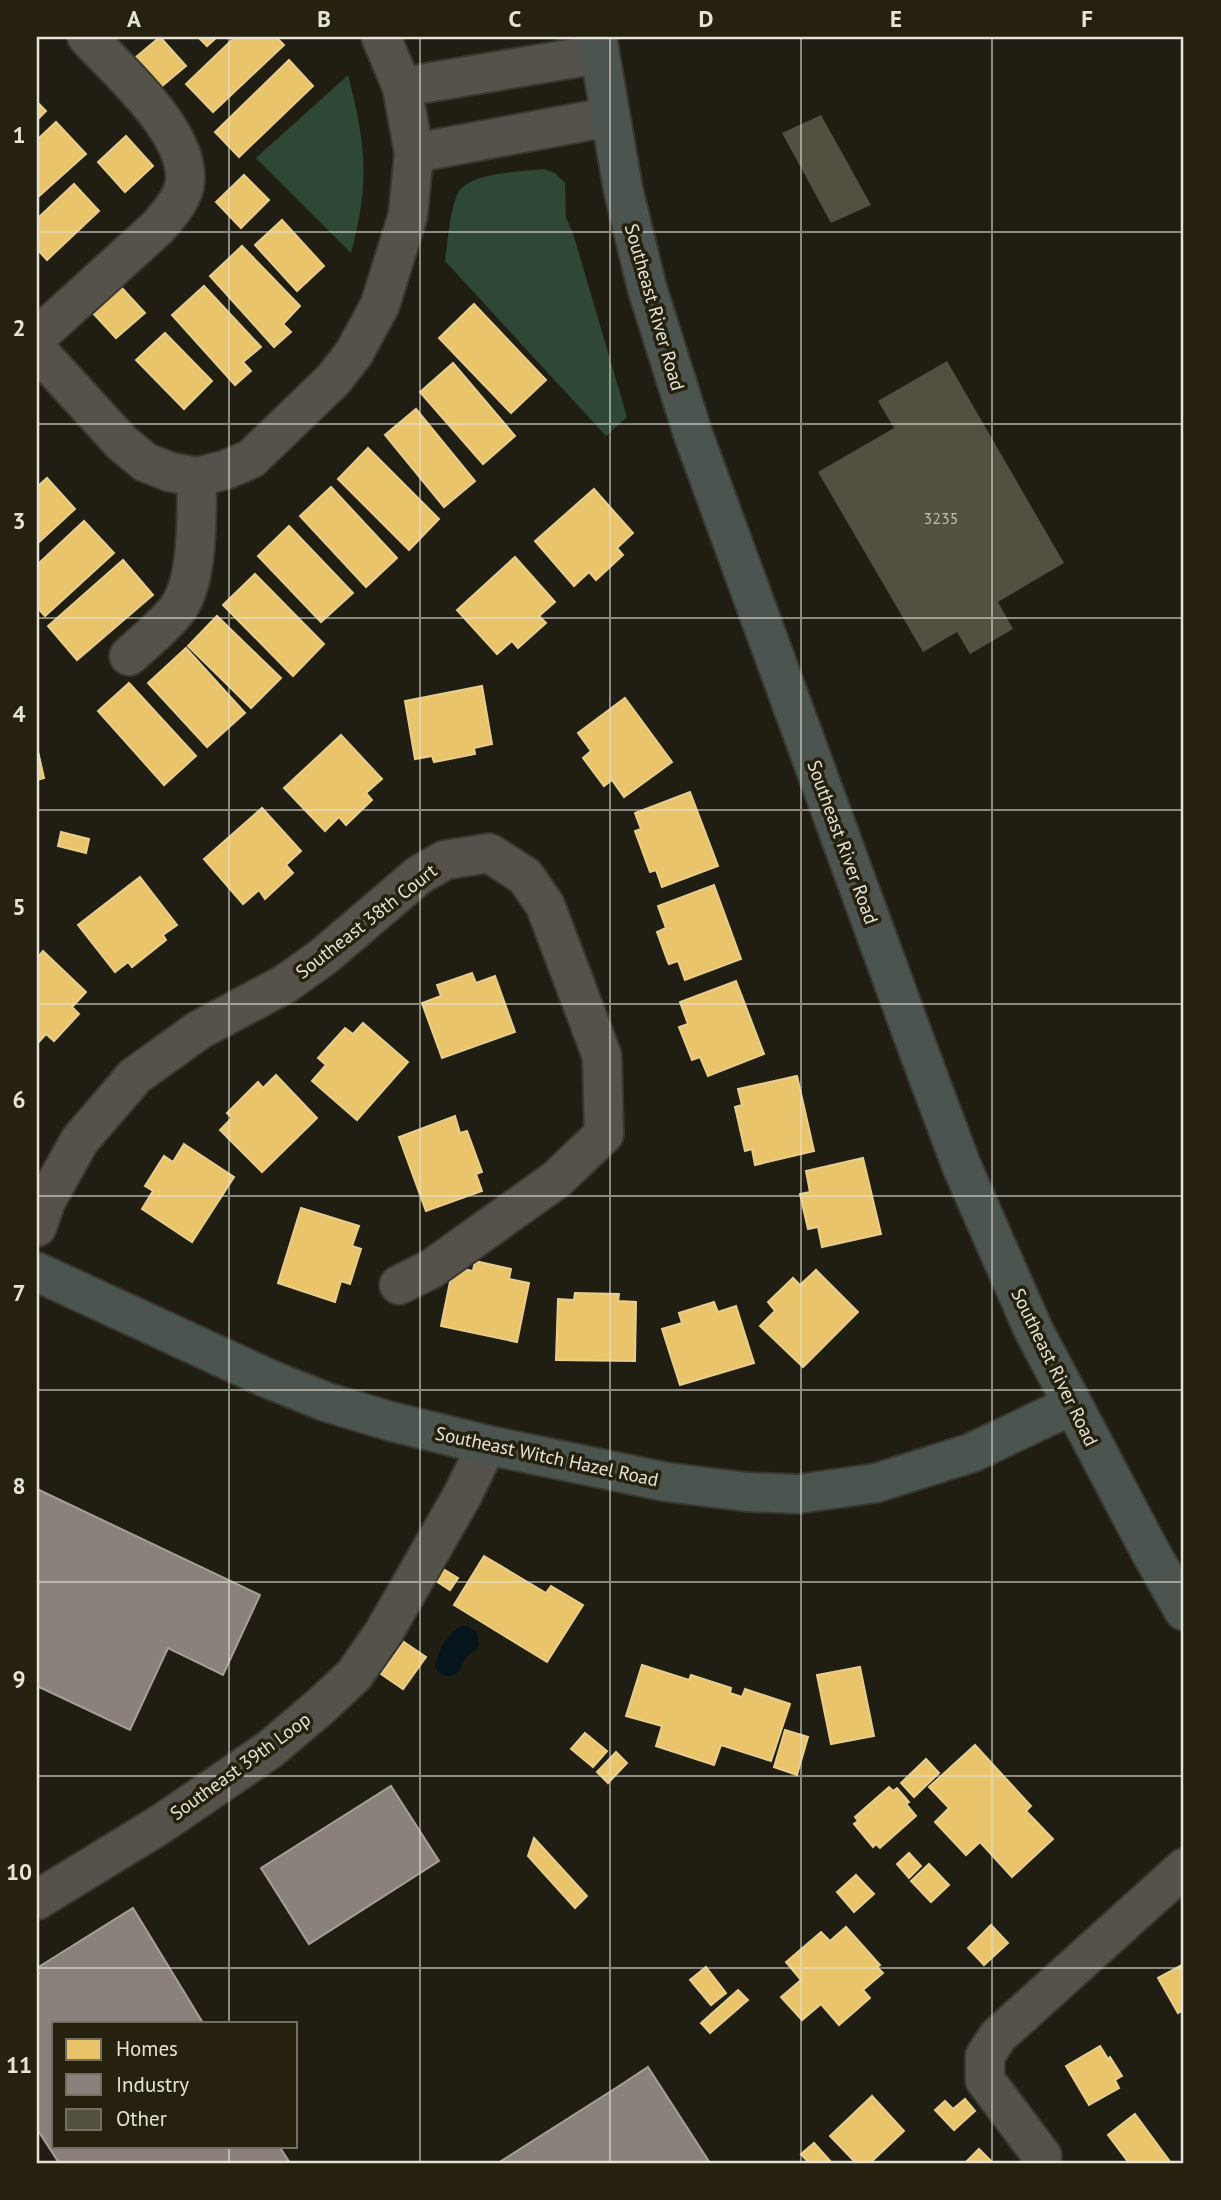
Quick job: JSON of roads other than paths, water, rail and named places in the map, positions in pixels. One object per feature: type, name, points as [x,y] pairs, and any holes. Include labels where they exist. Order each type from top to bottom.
[{"type":"main road","name":"Southeast River Road","points":[[598,46],[623,189],[647,288],[693,434],[962,1167],[1033,1329],[1184,1611]]},
{"type":"main road","name":"Southeast Witch Hazel Road","points":[[37,1272],[257,1374],[326,1402],[487,1445],[666,1482],[747,1492],[797,1494],[876,1483],[931,1468],[971,1453],[1072,1405]]},
{"type":"street","points":[[37,337],[158,227],[175,206],[185,183],[183,156],[165,122],[88,37]]},
{"type":"street","points":[[37,350],[122,443],[145,462],[170,472],[197,477],[225,470],[251,459],[333,380],[354,353],[380,305],[408,215],[414,153],[402,87],[381,37]]},
{"type":"street","points":[[402,87],[598,46]]},
{"type":"street","points":[[414,153],[610,117]]},
{"type":"street","points":[[129,656],[177,610],[187,590],[195,530],[197,477]]},
{"type":"street","name":"Southeast 38th Court","points":[[37,1227],[46,1201],[80,1140],[135,1076],[199,1031],[285,984],[314,964],[419,875],[445,860],[489,853],[525,876],[544,905],[602,1056],[604,1134],[556,1179],[431,1269],[399,1285]]},
{"type":"street","name":"Southeast 39th Loop","points":[[37,1900],[161,1824],[269,1750],[354,1675],[384,1632],[465,1490],[487,1445]]},
{"type":"street","points":[[1042,2156],[985,2080],[985,2056],[998,2036],[1184,1868]]}]
